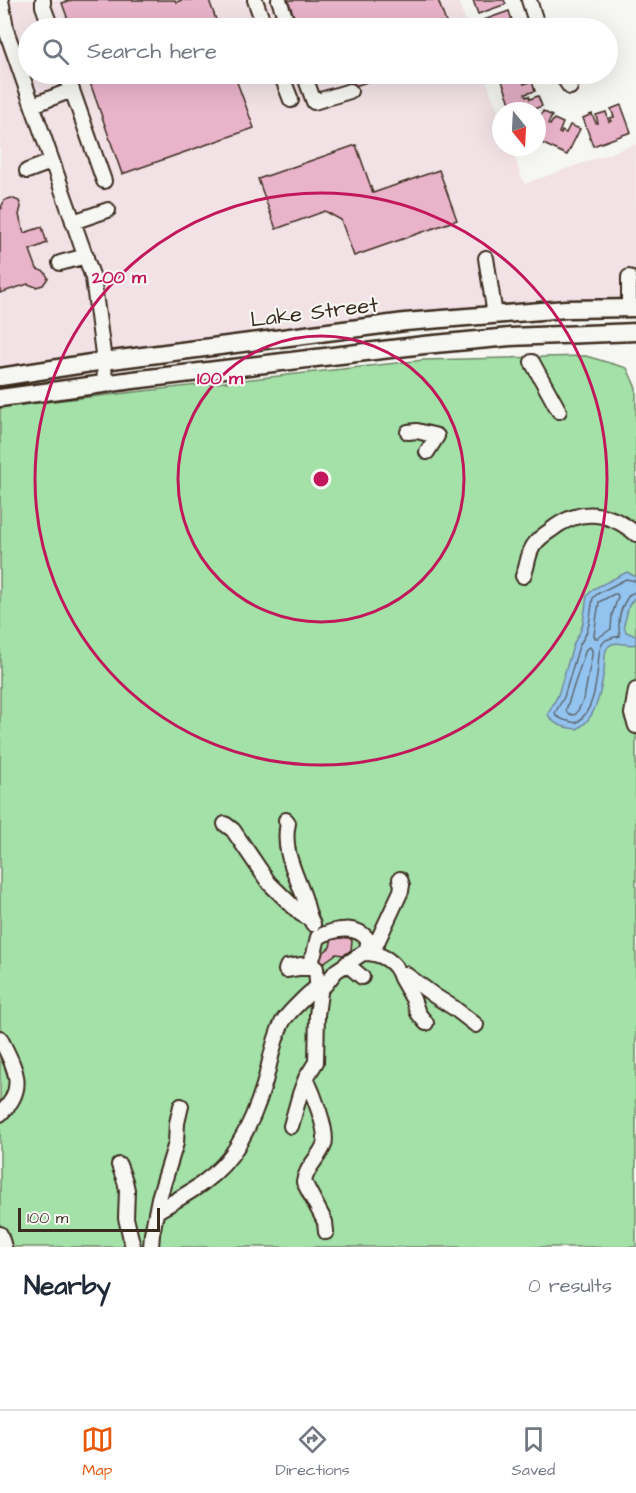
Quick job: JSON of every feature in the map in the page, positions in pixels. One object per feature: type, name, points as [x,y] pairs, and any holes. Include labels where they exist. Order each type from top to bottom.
[{"type":"main road","name":"Lake Street","points":[[0,377],[104,361],[405,322],[566,309],[633,308]]},
{"type":"main road","name":"Lake Street","points":[[0,398],[424,345],[510,337],[636,332]]},
{"type":"street","points":[[1,0],[3,35],[18,70]]},
{"type":"street","points":[[43,0],[47,18]]},
{"type":"street","points":[[255,0],[261,18]]},
{"type":"street","points":[[279,0],[285,18]]},
{"type":"street","points":[[529,0],[535,18]]},
{"type":"street","points":[[24,84],[93,278],[105,384]]},
{"type":"street","points":[[70,84],[104,181]]},
{"type":"street","points":[[285,84],[291,100]]},
{"type":"street","points":[[308,84],[314,102],[350,91]]},
{"type":"street","points":[[33,105],[72,90]]},
{"type":"street","points":[[27,171],[51,162]]},
{"type":"street","points":[[73,222],[108,210]]},
{"type":"street","points":[[60,263],[86,256]]},
{"type":"street","points":[[486,258],[495,315]]},
{"type":"street","points":[[629,277],[633,308]]},
{"type":"street","points":[[532,362],[559,411]]},
{"type":"street","points":[[408,432],[417,430],[437,436],[427,452]]},
{"type":"street","points":[[523,576],[533,546],[551,530],[570,518],[592,514],[603,516],[636,534]]},
{"type":"street","points":[[636,690],[632,714],[636,726]]},
{"type":"street","points":[[286,820],[288,823],[287,850],[292,868],[305,899],[310,919],[321,936]]},
{"type":"street","points":[[225,824],[237,836],[269,883],[301,914],[310,919]]},
{"type":"street","points":[[368,953],[401,891],[400,879]]},
{"type":"street","points":[[321,985],[317,982],[316,968],[285,970],[291,965],[309,964],[318,937],[342,929],[357,931],[369,941],[368,953]]},
{"type":"street","points":[[157,1211],[206,1181],[224,1165],[239,1144],[254,1114],[282,1021],[305,997],[321,985],[326,985],[336,971],[348,962],[368,953],[383,956],[395,966],[413,999],[415,1008],[426,1023]]},
{"type":"street","points":[[348,962],[348,966],[362,977]]},
{"type":"street","points":[[400,974],[405,974],[476,1025]]},
{"type":"street","points":[[291,1126],[306,1078],[316,1062],[317,1015],[321,985]]},
{"type":"street","points":[[0,1038],[15,1070],[17,1085],[13,1099],[0,1114]]},
{"type":"street","points":[[306,1078],[326,1137],[317,1158],[307,1171],[304,1182],[322,1214],[326,1232]]},
{"type":"street","points":[[152,1247],[152,1234],[159,1198],[176,1143],[181,1106]]},
{"type":"street","points":[[119,1165],[127,1190],[126,1218],[133,1247]]},
{"type":"street","points":[[0,1234],[4,1247]]},
{"type":"shaded area","points":[[6,0],[458,0],[464,18],[18,18],[18,51],[11,31]]},
{"type":"shaded area","points":[[0,16],[18,68],[18,84],[23,84],[90,277],[100,357],[0,372]]},
{"type":"shaded area","points":[[29,84],[488,84],[494,102],[492,102],[492,156],[514,156],[524,184],[636,144],[636,305],[106,357],[97,278]]},
{"type":"green space","points":[[586,356],[627,368],[636,388],[636,1247],[0,1247],[0,407],[424,360]]},
{"type":"water","points":[[627,572],[636,577],[636,596],[629,605],[624,625],[626,632],[636,636],[636,644],[615,643],[608,647],[594,711],[577,729],[560,725],[548,714],[558,695],[574,643],[583,623],[587,596],[593,589]]},
{"type":"building","points":[[72,0],[175,0],[176,2],[209,0],[215,18],[67,18],[62,3]]},
{"type":"building","points":[[288,0],[438,0],[444,18],[294,18]]},
{"type":"building","points":[[473,0],[504,0],[506,4],[478,14]]},
{"type":"building","points":[[509,11],[511,18],[489,18]]},
{"type":"building","points":[[90,84],[238,84],[254,128],[122,174]]},
{"type":"building","points":[[503,84],[533,84],[535,91],[525,94],[526,97],[529,96],[530,99],[538,96],[540,102],[510,102]]},
{"type":"building","points":[[621,105],[631,132],[593,146],[583,118],[592,114],[598,123],[596,115],[606,112],[609,122],[610,118],[614,117],[611,109]]},
{"type":"building","points":[[546,113],[552,116],[548,124],[550,125],[554,119],[563,123],[559,133],[561,134],[562,131],[566,133],[570,125],[580,129],[567,155],[546,145]]},
{"type":"building","points":[[356,145],[373,193],[439,170],[457,220],[354,256],[341,220],[325,211],[276,229],[258,179]]},
{"type":"building","points":[[11,198],[19,201],[21,207],[19,215],[24,233],[42,227],[47,243],[30,250],[37,269],[45,272],[48,278],[43,285],[36,287],[28,284],[0,293],[0,209],[5,200]]},
{"type":"building","points":[[347,934],[352,941],[351,950],[344,955],[336,954],[323,963],[318,957],[330,947],[332,938]]}]
